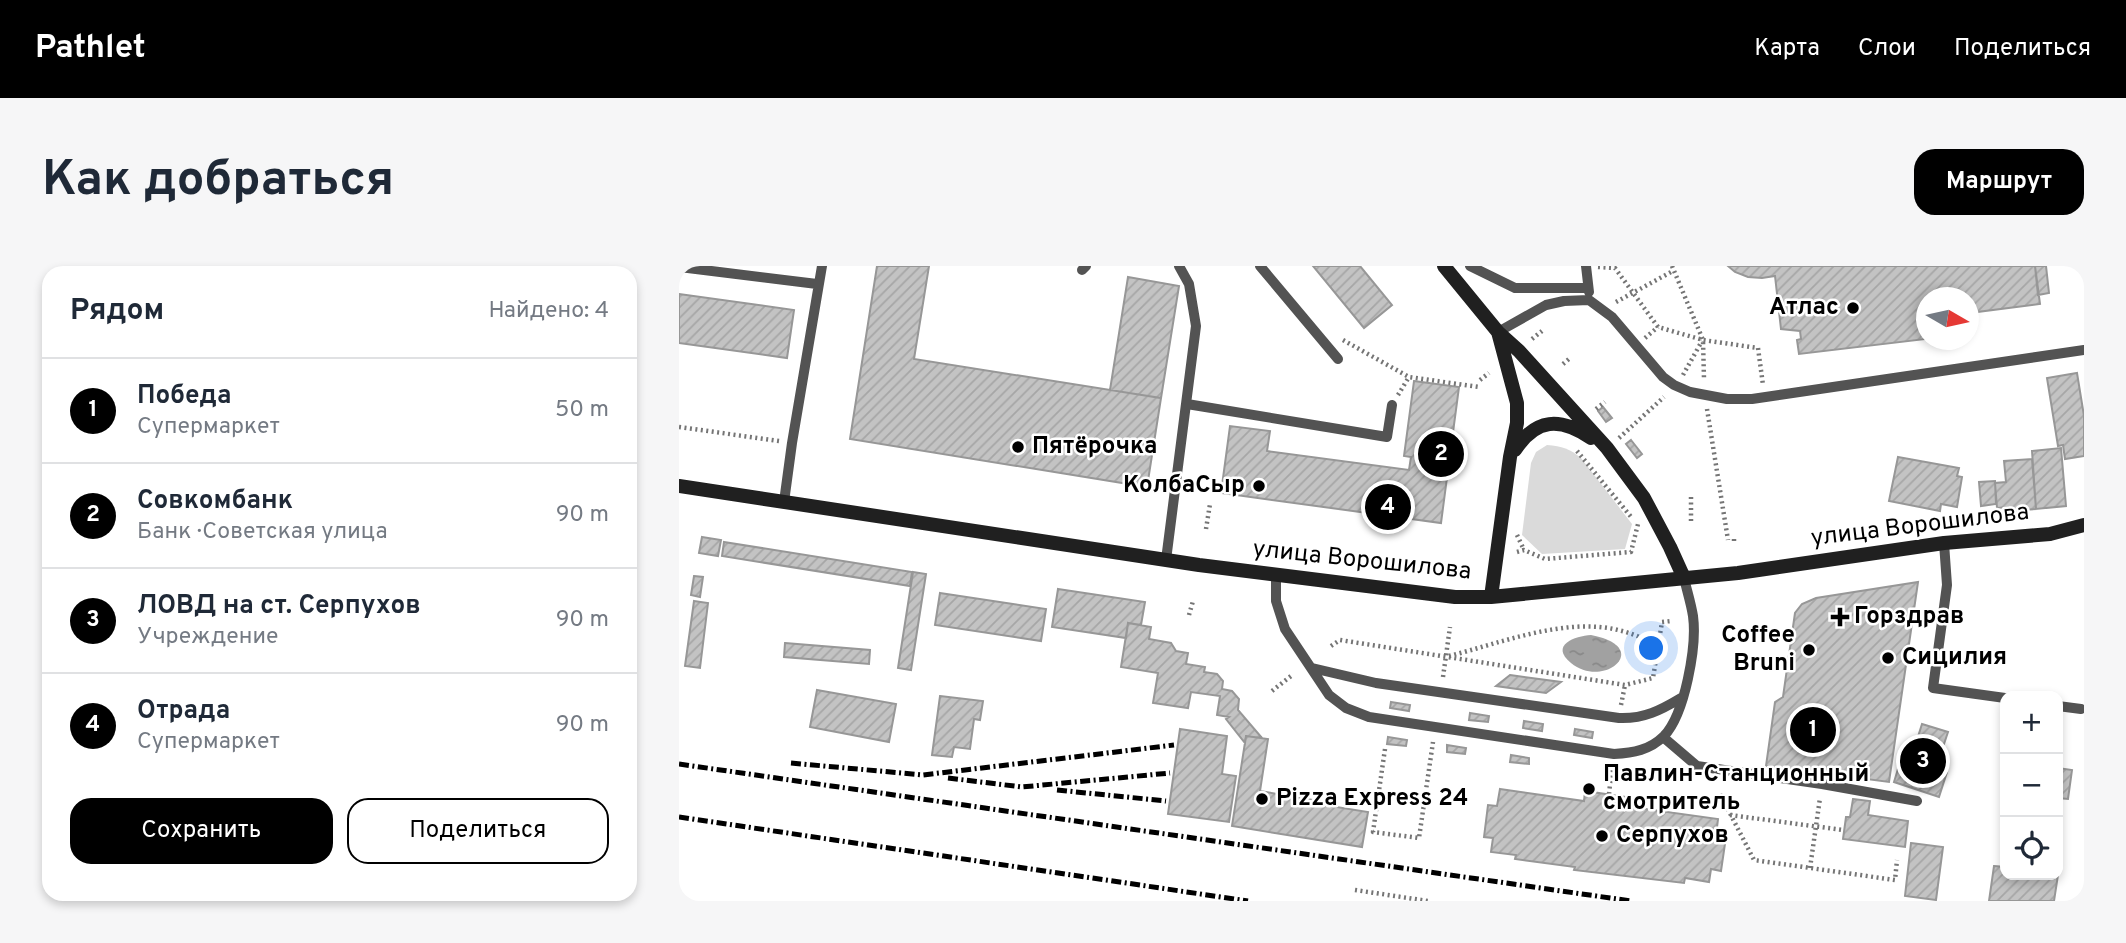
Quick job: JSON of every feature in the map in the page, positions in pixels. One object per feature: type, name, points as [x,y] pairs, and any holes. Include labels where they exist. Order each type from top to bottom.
[{"type":"main road","points":[[1444,266],[1498,332],[1519,351],[1607,449],[1649,508],[1684,578]]},
{"type":"main road","points":[[1491,597],[1517,423],[1517,402],[1498,332]]},
{"type":"main road","points":[[1510,457],[1525,434],[1541,426],[1559,423],[1578,429],[1607,449]]},
{"type":"main road","name":"улица Ворошилова","points":[[679,486],[1166,560],[1455,597],[1491,597],[1684,578],[1944,543],[2050,534],[2084,524]]},
{"type":"lane","points":[[784,502],[822,266]]},
{"type":"lane","points":[[1166,560],[1196,326],[1189,284],[1179,266]]},
{"type":"lane","points":[[1260,266],[1338,359]]},
{"type":"lane","points":[[1470,266],[1515,288],[1588,288]]},
{"type":"lane","points":[[1586,266],[1589,300]]},
{"type":"lane","points":[[679,267],[817,284]]},
{"type":"lane","points":[[1498,332],[1546,305],[1589,300],[1612,317],[1663,377],[1674,385],[1690,392],[1727,399],[1765,397],[2084,350]]},
{"type":"lane","points":[[1187,404],[1387,437],[1392,405]]},
{"type":"lane","points":[[1944,543],[1947,585],[1933,688],[2000,697]]},
{"type":"lane","points":[[1276,575],[1276,601],[1285,629],[1329,695],[1346,708],[1369,717],[1614,754],[1631,754],[1643,750],[1663,737],[1673,723],[1689,671],[1693,618],[1684,578]]},
{"type":"lane","points":[[1312,668],[1376,683],[1619,718],[1632,719],[1653,714],[1681,698]]},
{"type":"lane","points":[[2063,707],[2081,709]]},
{"type":"lane","points":[[1663,737],[1697,766],[1822,783],[1917,800]]},
{"type":"path","points":[[1598,267],[1615,268],[1658,327],[1703,340],[1758,348],[1765,397]]},
{"type":"path","points":[[1616,302],[1672,268],[1703,340],[1704,380]]},
{"type":"path","points":[[1314,330],[1338,337],[1409,377],[1479,387]]},
{"type":"path","points":[[1532,339],[1542,331]]},
{"type":"path","points":[[1683,375],[1703,340]]},
{"type":"path","points":[[1563,364],[1570,358]]},
{"type":"path","points":[[1480,380],[1489,373]]},
{"type":"path","points":[[1619,438],[1665,396]]},
{"type":"path","points":[[1596,409],[1605,402]]},
{"type":"path","points":[[1706,404],[1732,541]]},
{"type":"path","points":[[679,427],[792,443]]},
{"type":"path","points":[[1573,446],[1638,525],[1631,552]]},
{"type":"path","points":[[1691,495],[1691,521]]},
{"type":"path","points":[[1206,528],[1210,504]]},
{"type":"path","points":[[1516,534],[1524,550]]},
{"type":"path","points":[[1517,552],[1524,550],[1545,559],[1639,552]]},
{"type":"path","points":[[1189,615],[1193,601]]},
{"type":"path","points":[[1331,646],[1340,640],[1625,685],[1653,678],[1662,622],[1671,621]]},
{"type":"path","points":[[1446,656],[1574,626],[1593,625],[1620,630],[1659,645]]},
{"type":"path","points":[[1443,677],[1450,627]]},
{"type":"path","points":[[1272,691],[1291,677]]},
{"type":"path","points":[[1621,705],[1625,685]]},
{"type":"path","points":[[1385,749],[1379,772],[1373,832],[1419,838],[1434,738]]},
{"type":"path","points":[[1609,794],[1612,765]]},
{"type":"path","points":[[1810,868],[1822,783]]},
{"type":"path","points":[[1720,794],[1754,860],[1895,880],[1897,860]]},
{"type":"path","points":[[1730,815],[1843,830]]},
{"type":"path","points":[[1355,890],[1428,901]]},
{"type":"shaded area","points":[[1547,445],[1566,448],[1581,458],[1632,524],[1625,549],[1542,554],[1522,535],[1531,463],[1536,452]]},
{"type":"water","points":[[1591,635],[1610,641],[1619,648],[1621,656],[1617,664],[1597,672],[1584,670],[1565,657],[1563,646],[1578,637]]},
{"type":"building","points":[[877,266],[929,266],[914,359],[1161,398],[1147,487],[850,439]]},
{"type":"building","points":[[1313,266],[1360,266],[1392,305],[1364,328]]},
{"type":"building","name":"Атлас","points":[[1728,266],[2035,266],[2040,304],[1979,312],[1979,287],[1916,287],[1916,340],[1799,354],[1797,340],[1801,339],[1800,331],[1781,329],[1775,276],[1748,277]]},
{"type":"building","points":[[2035,266],[2046,266],[2049,293],[2038,295]]},
{"type":"building","points":[[1128,277],[1179,286],[1161,398],[1110,390]]},
{"type":"building","points":[[679,294],[794,310],[787,358],[679,343]]},
{"type":"building","points":[[2077,373],[2084,416],[2084,456],[2065,459],[2063,445],[2058,446],[2047,378]]},
{"type":"building","points":[[1414,381],[1459,387],[1441,523],[1221,493],[1230,426],[1270,431],[1267,451],[1409,470],[1411,457],[1404,456]]},
{"type":"building","points":[[1603,407],[1612,418],[1606,422],[1598,411]]},
{"type":"building","points":[[1631,440],[1642,454],[1637,458],[1626,444]]},
{"type":"building","points":[[2061,448],[2066,506],[2036,509],[2032,451]]},
{"type":"building","points":[[1898,457],[1959,468],[1957,476],[1962,477],[1957,507],[1941,504],[1940,511],[1889,501]]},
{"type":"building","points":[[2032,459],[2036,509],[2008,511],[2008,507],[1997,508],[1995,483],[2006,482],[2004,461]]},
{"type":"building","points":[[1995,481],[1996,504],[1981,506],[1979,482]]},
{"type":"building","points":[[702,537],[721,540],[718,556],[699,553]]},
{"type":"building","points":[[724,542],[912,572],[910,586],[722,556]]},
{"type":"building","points":[[913,572],[926,574],[911,670],[898,668]]},
{"type":"building","points":[[694,576],[703,577],[700,597],[691,595]]},
{"type":"building","points":[[1918,582],[1889,782],[1766,766],[1775,702],[1783,697],[1795,613],[1802,604],[1816,598]]},
{"type":"building","points":[[1058,589],[1145,602],[1141,625],[1128,623],[1126,638],[1052,627]]},
{"type":"building","points":[[940,593],[1046,609],[1041,641],[935,625]]},
{"type":"building","points":[[694,601],[708,603],[700,668],[685,666]]},
{"type":"building","points":[[1128,623],[1151,627],[1149,639],[1171,643],[1176,651],[1188,653],[1186,664],[1205,667],[1204,672],[1217,674],[1223,681],[1222,689],[1232,691],[1239,699],[1238,710],[1262,738],[1246,736],[1245,743],[1226,719],[1229,717],[1217,715],[1220,696],[1191,692],[1188,708],[1153,703],[1158,673],[1121,667]]},
{"type":"building","points":[[785,643],[870,650],[869,664],[784,657]]},
{"type":"building","points":[[1510,675],[1561,682],[1546,693],[1496,686]]},
{"type":"building","points":[[817,690],[896,704],[889,742],[810,727]]},
{"type":"building","points":[[940,696],[983,701],[980,720],[974,719],[970,749],[954,747],[952,757],[932,755]]},
{"type":"building","points":[[1391,702],[1410,705],[1409,711],[1390,708]]},
{"type":"building","points":[[1470,713],[1489,716],[1488,722],[1469,720]]},
{"type":"building","points":[[1524,721],[1543,724],[1542,731],[1523,728]]},
{"type":"building","points":[[1922,724],[1948,732],[1936,768],[1947,772],[1939,797],[1894,782],[1901,759],[1910,762]]},
{"type":"building","points":[[1180,729],[1227,736],[1222,774],[1236,776],[1229,822],[1168,814]]},
{"type":"building","points":[[1575,729],[1593,732],[1592,738],[1574,735]]},
{"type":"building","points":[[1246,736],[1268,739],[1260,791],[1368,812],[1362,847],[1232,826]]},
{"type":"building","points":[[1388,737],[1407,740],[1406,746],[1387,744]]},
{"type":"building","points":[[1447,745],[1466,748],[1465,754],[1447,752]]},
{"type":"building","points":[[1511,755],[1529,758],[1529,764],[1510,762]]},
{"type":"building","points":[[2063,769],[2072,770],[2068,799],[2063,798]]},
{"type":"building","name":"Серпухов","points":[[1500,789],[1584,801],[1585,791],[1633,798],[1631,807],[1718,819],[1716,836],[1726,837],[1721,871],[1711,869],[1709,882],[1685,878],[1684,883],[1574,870],[1575,867],[1515,859],[1516,855],[1491,852],[1493,838],[1484,837],[1488,805],[1497,806]]},
{"type":"building","points":[[1853,799],[1870,801],[1868,815],[1908,821],[1905,847],[1843,839],[1846,817],[1850,817]]},
{"type":"building","points":[[1911,843],[1943,847],[1936,900],[1905,896]]},
{"type":"building","points":[[1994,866],[2000,867],[2000,880],[2057,880],[2054,901],[1989,901]]},
{"type":"railway","points":[[791,763],[923,775],[1174,745]]},
{"type":"railway","points":[[679,764],[1631,901]]},
{"type":"railway","points":[[948,778],[1022,787],[1170,773]]},
{"type":"railway","points":[[1057,790],[1166,801]]},
{"type":"railway","points":[[679,817],[1248,901]]},
{"type":"place","name":"Атлас","points":[[1853,308]]},
{"type":"place","name":"Пятёрочка","points":[[1018,447]]},
{"type":"place","name":"Совкомбанк","points":[[1441,454]]},
{"type":"place","name":"КолбаСыр","points":[[1259,486]]},
{"type":"place","name":"Отрада","points":[[1388,507]]},
{"type":"place","name":"Горздрав","points":[[1840,617]]},
{"type":"place","name":"Coffee Bruni","points":[[1809,650]]},
{"type":"place","name":"Сицилия","points":[[1888,658]]},
{"type":"place","name":"Победа","points":[[1813,730]]},
{"type":"place","name":"ЛОВД на ст. Серпухов","points":[[1923,761]]},
{"type":"place","name":"Павлин-Станционный смотритель","points":[[1589,789]]},
{"type":"place","name":"Pizza Express 24","points":[[1262,799]]},
{"type":"place","name":"Серпухов","points":[[1602,836]]}]
